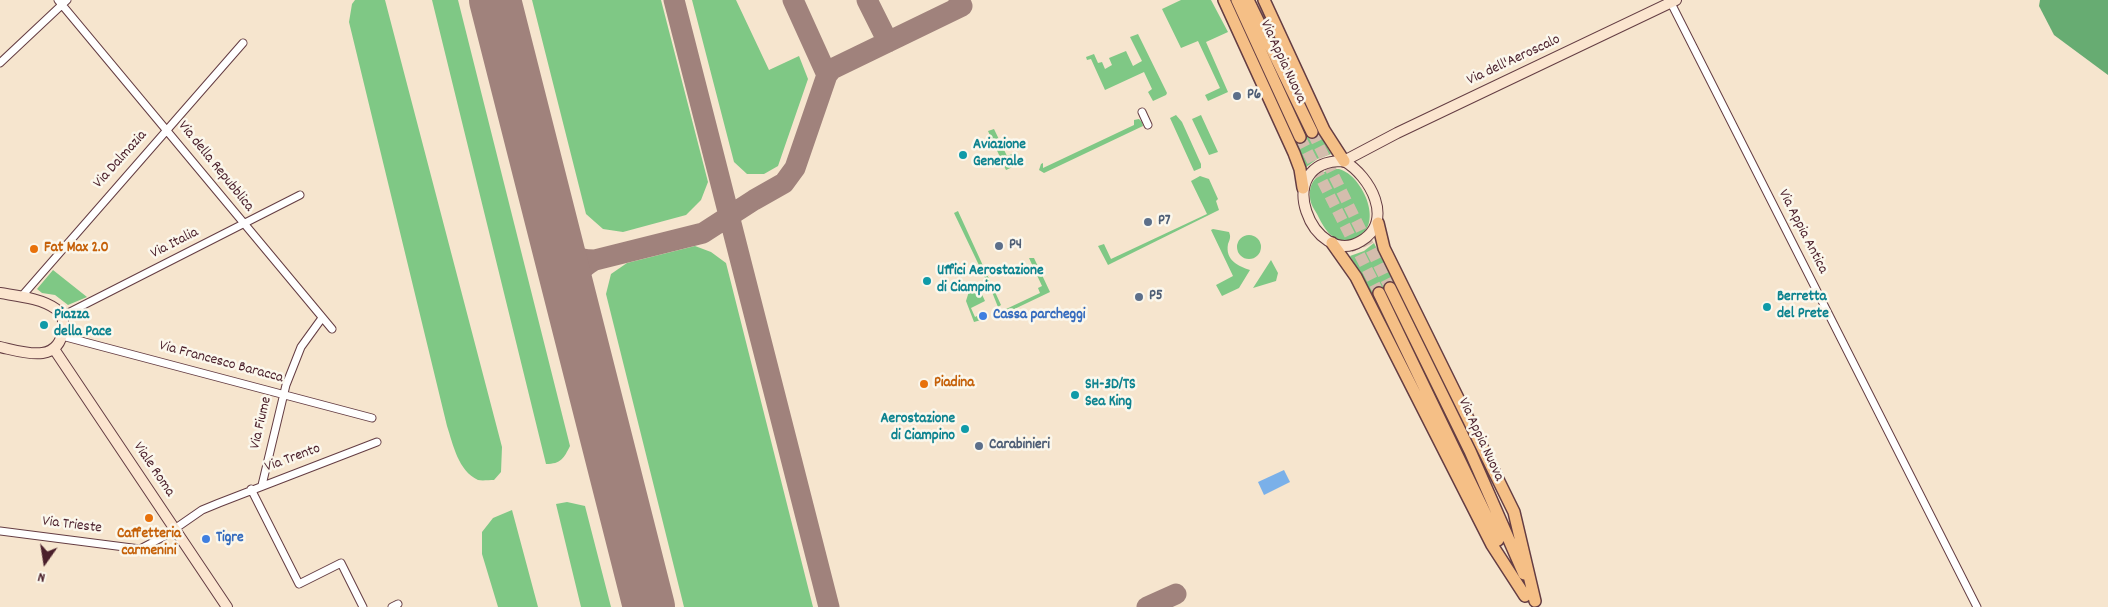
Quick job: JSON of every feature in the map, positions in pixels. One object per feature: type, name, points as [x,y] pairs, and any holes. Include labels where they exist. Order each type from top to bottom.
[{"type":"main road","points":[[1224,0],[1294,153],[1300,169],[1303,188]]},
{"type":"main road","name":"Via Appia Nuova","points":[[1237,0],[1300,137]]},
{"type":"main road","name":"Via Appia Nuova","points":[[1248,0],[1312,132]]},
{"type":"main road","points":[[1264,0],[1324,130],[1344,161]]},
{"type":"main road","points":[[1378,223],[1384,248],[1514,512],[1532,602]]},
{"type":"main road","points":[[1332,243],[1356,277],[1492,544],[1532,602]]},
{"type":"main road","name":"Via Appia Nuova","points":[[1390,288],[1470,451],[1532,602]]},
{"type":"main road","name":"Via Appia Nuova","points":[[1379,293],[1532,602]]},
{"type":"street","points":[[0,64],[62,1]]},
{"type":"street","name":"Via della Repubblica","points":[[62,1],[77,22],[244,225],[332,329]]},
{"type":"street","name":"Via dell'Aeroscalo","points":[[1344,161],[1371,146],[1674,2]]},
{"type":"street","name":"Via Appia Antica","points":[[1674,2],[1977,607]]},
{"type":"street","name":"Via Dalmazia","points":[[21,297],[243,43]]},
{"type":"street","points":[[1142,112],[1148,125]]},
{"type":"street","points":[[1363,178],[1362,160],[1366,151],[1371,146]]},
{"type":"street","points":[[1344,161],[1363,178],[1378,206],[1378,223],[1369,236],[1358,243],[1342,246],[1332,243],[1320,235],[1305,206],[1303,188],[1308,176],[1317,166],[1329,162],[1344,161]]},
{"type":"street","name":"Via Italia","points":[[62,316],[300,195]]},
{"type":"street","points":[[0,293],[50,305],[62,316],[64,324],[62,336],[54,349],[38,354],[0,347]]},
{"type":"street","name":"Via Fiume","points":[[262,485],[283,394],[301,347],[322,318]]},
{"type":"street","name":"Via Francesco Baracca","points":[[62,336],[372,418]]},
{"type":"street","name":"Viale Roma","points":[[54,349],[227,607]]},
{"type":"street","name":"Via Trento","points":[[140,549],[175,529],[202,510],[262,485],[377,442]]},
{"type":"street","points":[[251,490],[298,584],[341,563],[363,607]]},
{"type":"street","name":"Via Trieste","points":[[0,531],[140,549]]},
{"type":"green space","points":[[355,0],[385,0],[502,447],[501,472],[494,480],[478,480],[471,476],[457,456],[447,426],[349,22],[352,4]]},
{"type":"green space","points":[[432,0],[458,0],[570,446],[564,457],[555,463],[546,464]]},
{"type":"green space","points":[[532,0],[661,0],[708,182],[701,200],[686,215],[623,232],[603,229],[586,214]]},
{"type":"green space","points":[[692,0],[736,0],[769,70],[799,56],[808,79],[778,166],[764,174],[747,174],[734,162]]},
{"type":"green space","points":[[1181,0],[1211,0],[1228,32],[1206,42],[1228,92],[1208,101],[1205,95],[1220,88],[1198,41],[1181,48],[1162,9]]},
{"type":"green space","points":[[2040,0],[2108,0],[2108,75],[2054,35],[2039,6]]},
{"type":"green space","points":[[1138,34],[1167,93],[1153,101],[1148,92],[1152,89],[1144,72],[1105,90],[1091,59],[1087,60],[1086,57],[1094,54],[1098,63],[1102,62],[1105,69],[1112,65],[1109,58],[1126,51],[1133,66],[1142,61],[1130,37]]},
{"type":"green space","points":[[1176,115],[1182,122],[1201,164],[1201,168],[1194,171],[1170,118]]},
{"type":"green space","points":[[1201,115],[1218,152],[1209,155],[1192,119]]},
{"type":"green space","points":[[1139,119],[1143,126],[1044,173],[1039,170],[1041,164],[1043,163],[1043,168],[1134,125],[1134,120]]},
{"type":"green space","points":[[994,129],[1007,156],[1012,154],[1017,165],[1006,170],[988,131]]},
{"type":"green space","points":[[1318,132],[1331,154],[1317,159],[1305,168],[1295,143]]},
{"type":"green space","points":[[1339,169],[1348,173],[1356,181],[1368,202],[1369,225],[1363,233],[1353,239],[1340,240],[1330,235],[1313,208],[1310,199],[1311,185],[1314,180],[1322,173]]},
{"type":"green space","points":[[1200,176],[1209,179],[1218,199],[1216,201],[1219,210],[1108,265],[1098,246],[1104,244],[1111,259],[1207,214],[1191,181]]},
{"type":"green space","points":[[958,211],[1001,305],[998,307],[989,282],[987,282],[954,213]]},
{"type":"green space","points":[[1211,230],[1229,232],[1228,254],[1230,258],[1233,262],[1250,270],[1239,288],[1222,296],[1216,285],[1233,276]]},
{"type":"green space","points":[[1249,235],[1254,236],[1260,242],[1260,252],[1254,258],[1249,259],[1244,258],[1238,252],[1237,247],[1238,242],[1244,236]]},
{"type":"green space","points":[[1374,243],[1395,285],[1373,296],[1350,256],[1364,251]]},
{"type":"green space","points":[[695,246],[711,252],[726,263],[813,607],[684,607],[606,294],[611,274],[627,263]]},
{"type":"green space","points":[[1029,258],[1034,258],[1050,292],[1004,314],[1000,310],[1004,310],[1040,293],[1038,288],[1042,286]]},
{"type":"green space","points":[[1271,260],[1278,273],[1276,281],[1253,288]]},
{"type":"green space","points":[[53,270],[87,297],[68,305],[55,295],[42,293],[37,289]]},
{"type":"green space","points":[[974,285],[978,286],[985,301],[971,308],[975,317],[979,315],[981,320],[974,322],[966,301],[970,288]]},
{"type":"green space","points":[[567,502],[585,506],[611,607],[581,607],[556,504]]},
{"type":"green space","points":[[512,510],[538,607],[498,607],[482,554],[482,532],[493,518]]},
{"type":"water","points":[[1284,470],[1290,482],[1264,495],[1258,482]]},
{"type":"taxiway","points":[[674,0],[829,607]]},
{"type":"taxiway","points":[[793,0],[827,75]]},
{"type":"taxiway","points":[[867,0],[888,42]]},
{"type":"taxiway","points":[[573,307],[572,292],[575,279],[588,264],[595,260],[703,233],[784,183],[795,168],[827,75],[832,69],[962,6],[959,0]]},
{"type":"taxiway","points":[[553,227],[563,248],[573,256],[586,260],[595,260]]},
{"type":"taxiway","points":[[1147,607],[1176,594]]},
{"type":"runway","points":[[495,0],[649,607]]},
{"type":"tunnel","points":[[1312,132],[1390,288]]},
{"type":"tunnel","points":[[1300,137],[1379,293]]},
{"type":"place","name":"P6","points":[[1237,96]]},
{"type":"place","name":"Aviazione Generale","points":[[963,155]]},
{"type":"place","name":"P7","points":[[1148,222]]},
{"type":"place","name":"P4","points":[[999,246]]},
{"type":"place","name":"Fat Max 2.0","points":[[34,249]]},
{"type":"place","name":"Uffici Aerostazione di Ciampino","points":[[927,281]]},
{"type":"place","name":"P5","points":[[1139,297]]},
{"type":"place","name":"Berretta del Prete","points":[[1767,307]]},
{"type":"place","name":"Cassa parcheggi","points":[[983,316]]},
{"type":"place","name":"Piazza della Pace","points":[[44,325]]},
{"type":"place","name":"Piadina","points":[[924,384]]},
{"type":"place","name":"SH-3D/TS Sea King","points":[[1075,395]]},
{"type":"place","name":"Aerostazione di Ciampino","points":[[965,429]]},
{"type":"place","name":"Carabinieri","points":[[979,446]]},
{"type":"place","name":"Caffetteria carmenini","points":[[149,518]]},
{"type":"place","name":"Tigre","points":[[206,539]]}]
